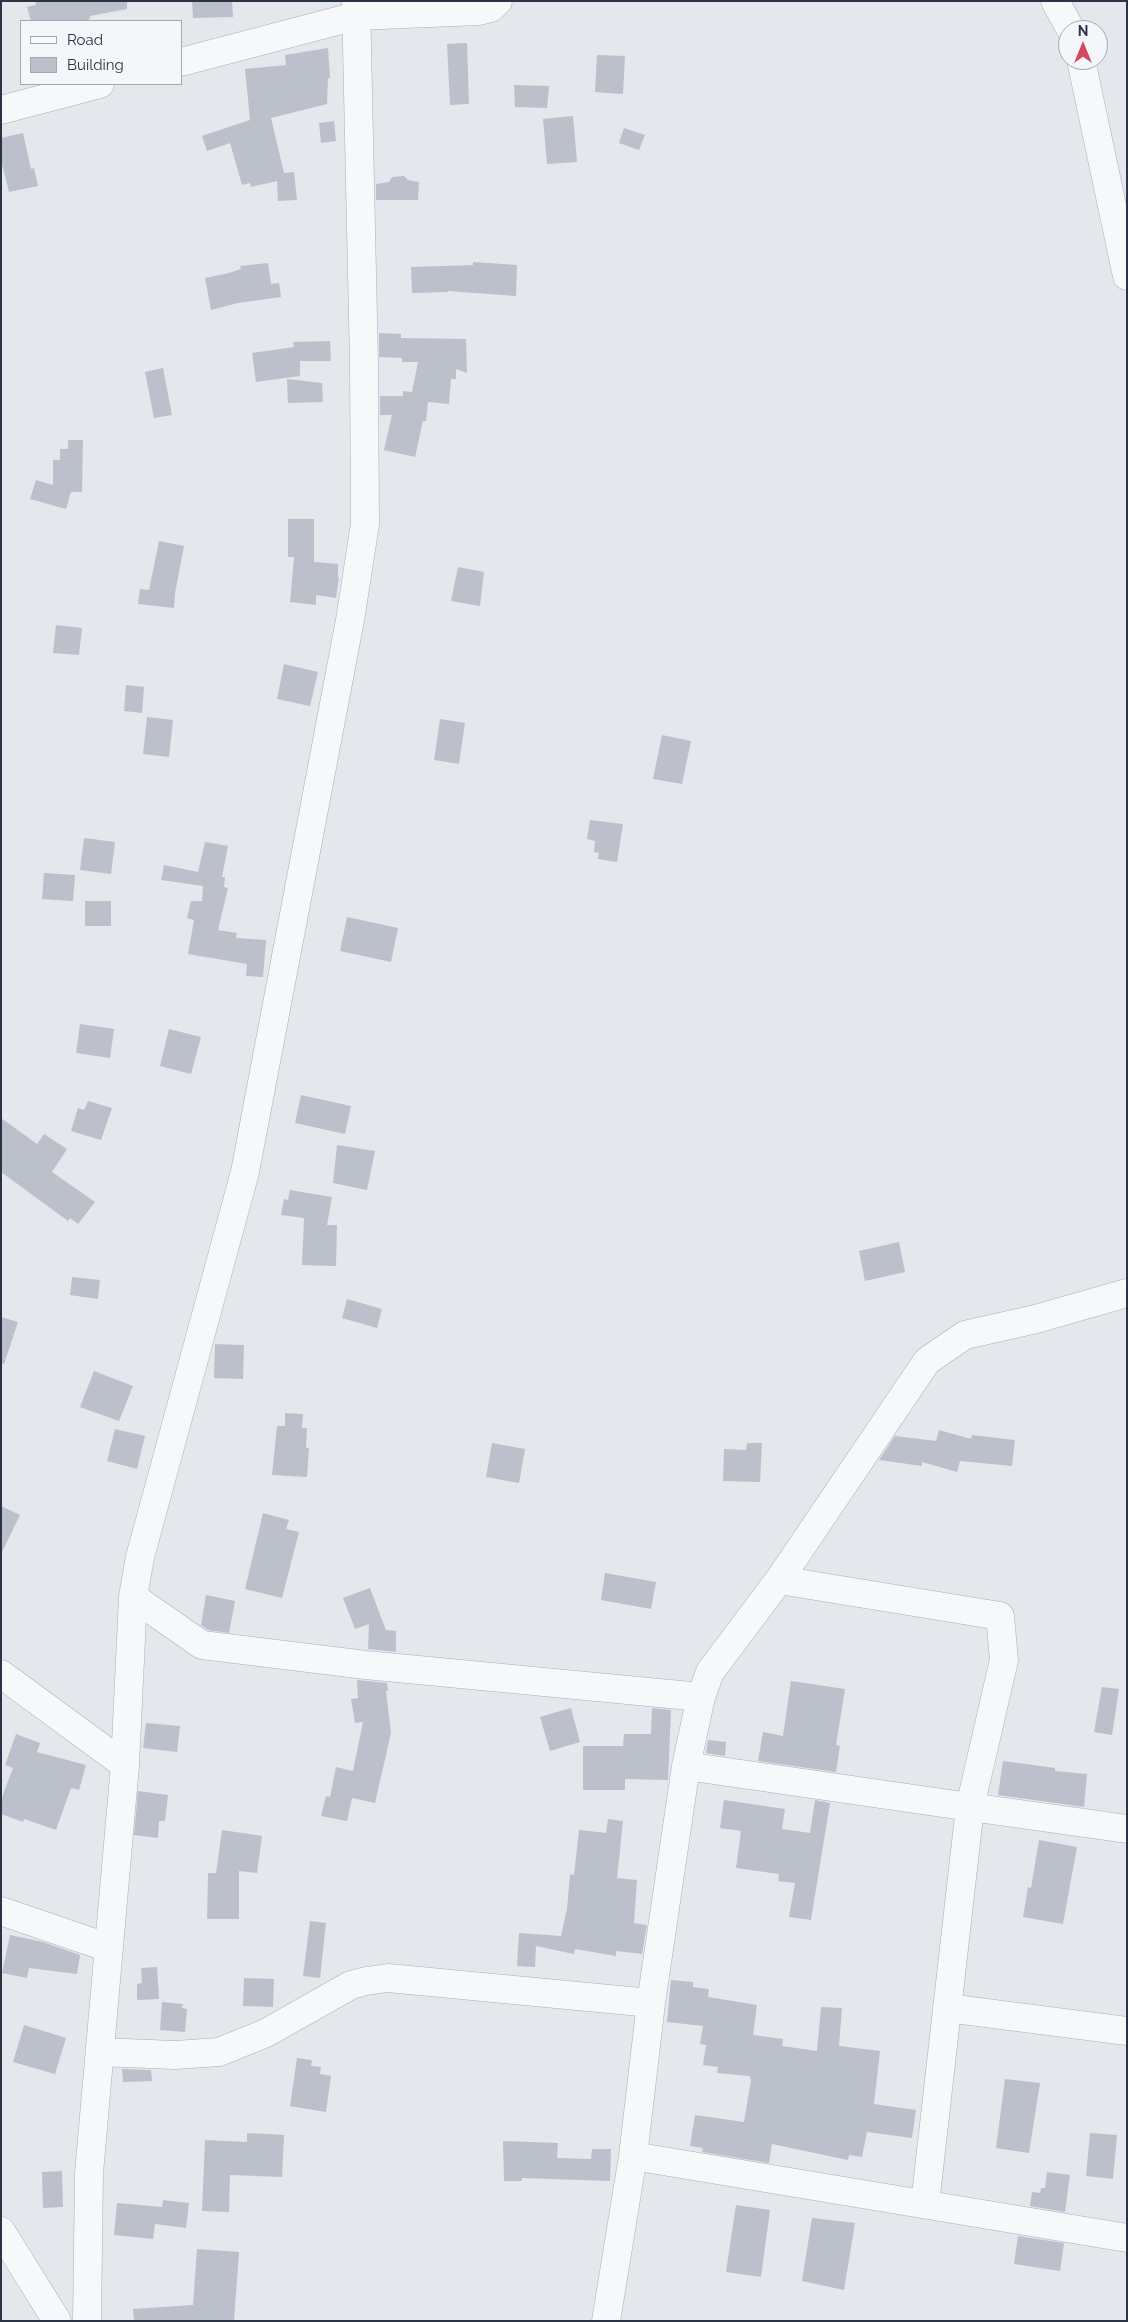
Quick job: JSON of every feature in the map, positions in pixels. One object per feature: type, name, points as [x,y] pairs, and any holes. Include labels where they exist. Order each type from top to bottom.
[{"type":"street","points":[[182,62],[356,9],[479,11],[491,8],[498,1]]},
{"type":"street","points":[[1055,1],[1065,20]]},
{"type":"street","points":[[87,2321],[89,2173],[125,1765],[133,1597],[140,1557],[245,1172],[350,620],[365,524],[364,364],[356,9]]},
{"type":"street","points":[[1083,70],[1127,276]]},
{"type":"street","points":[[1,110],[96,85]]},
{"type":"street","points":[[606,2321],[634,2156],[651,2003],[686,1766],[701,1697],[710,1672],[778,1580],[927,1360],[965,1335],[1036,1319],[1127,1293]]},
{"type":"street","points":[[778,1580],[1000,1616],[1004,1660],[970,1807],[925,2204]]},
{"type":"street","points":[[133,1597],[202,1644],[366,1665],[701,1697]]},
{"type":"street","points":[[1,1674],[125,1765]]},
{"type":"street","points":[[686,1766],[1127,1830]]},
{"type":"street","points":[[1,1911],[109,1948]]},
{"type":"street","points":[[100,2052],[175,2055],[219,2052],[266,2033],[351,1985],[388,1978],[651,2003]]},
{"type":"street","points":[[947,2008],[1127,2031]]},
{"type":"street","points":[[634,2156],[1127,2238]]},
{"type":"street","points":[[1,2231],[57,2321]]},
{"type":"building","points":[[35,1],[127,1],[127,9],[90,16],[90,19],[87,20],[31,20],[27,7],[36,5]]},
{"type":"building","points":[[192,1],[232,1],[233,17],[193,18]]},
{"type":"building","points":[[467,43],[469,104],[450,105],[447,44]]},
{"type":"building","points":[[328,48],[330,78],[328,78],[327,104],[271,118],[284,173],[294,172],[297,200],[278,201],[277,181],[251,187],[250,183],[242,185],[230,143],[207,151],[202,136],[250,120],[245,69],[286,65],[285,55]]},
{"type":"building","points":[[597,55],[625,56],[623,94],[595,92]]},
{"type":"building","points":[[514,85],[549,86],[547,108],[515,107]]},
{"type":"building","points":[[573,116],[577,162],[547,164],[543,119]]},
{"type":"building","points":[[334,121],[336,141],[321,143],[319,123]]},
{"type":"building","points":[[624,128],[645,135],[639,150],[619,143]]},
{"type":"building","points":[[23,133],[31,169],[34,168],[38,186],[9,192],[1,160],[1,138]]},
{"type":"building","points":[[404,176],[408,180],[419,182],[418,200],[376,200],[376,184],[389,182],[392,177]]},
{"type":"building","points":[[473,262],[517,265],[516,296],[448,291],[412,293],[411,267],[473,265]]},
{"type":"building","points":[[268,263],[271,284],[279,283],[281,297],[238,303],[211,310],[205,278],[241,269],[240,266]]},
{"type":"building","points":[[379,333],[401,334],[401,338],[466,339],[467,373],[456,369],[456,379],[451,379],[449,404],[428,402],[426,421],[423,421],[415,457],[384,450],[392,415],[380,415],[380,396],[403,396],[403,391],[412,392],[418,362],[402,362],[402,358],[379,357]]},
{"type":"building","points":[[330,341],[331,361],[300,361],[300,376],[256,382],[252,353],[294,347],[293,342]]},
{"type":"building","points":[[163,368],[172,415],[154,418],[145,372]]},
{"type":"building","points":[[287,379],[322,383],[323,402],[288,403]]},
{"type":"building","points":[[68,440],[83,440],[82,492],[71,492],[66,509],[30,499],[36,480],[53,485],[53,460],[60,460],[60,449],[68,449]]},
{"type":"building","points":[[288,519],[314,519],[314,562],[338,564],[339,577],[336,598],[316,595],[316,605],[290,602],[294,557],[288,557]]},
{"type":"building","points":[[159,541],[184,546],[174,608],[138,604],[140,589],[149,590]]},
{"type":"building","points":[[458,567],[484,572],[480,606],[451,601]]},
{"type":"building","points":[[56,625],[82,628],[79,655],[53,653]]},
{"type":"building","points":[[284,664],[318,672],[310,706],[277,699]]},
{"type":"building","points":[[126,685],[144,687],[142,713],[124,711]]},
{"type":"building","points":[[147,717],[173,720],[169,757],[143,754]]},
{"type":"building","points":[[440,719],[465,723],[459,764],[434,760]]},
{"type":"building","points":[[662,735],[691,741],[682,784],[653,779]]},
{"type":"building","points":[[590,820],[623,824],[617,862],[598,859],[599,853],[594,852],[595,841],[587,839]]},
{"type":"building","points":[[84,838],[115,842],[111,874],[80,870]]},
{"type":"building","points":[[205,842],[228,846],[222,877],[225,877],[224,887],[228,888],[218,930],[237,933],[236,938],[266,940],[263,977],[246,976],[247,964],[188,954],[194,920],[187,918],[191,901],[202,901],[203,886],[161,880],[164,865],[198,872]]},
{"type":"building","points":[[44,873],[75,875],[73,901],[42,899]]},
{"type":"building","points":[[85,901],[111,901],[111,926],[85,926]]},
{"type":"building","points":[[347,917],[398,928],[391,962],[340,951]]},
{"type":"building","points":[[80,1024],[114,1029],[110,1058],[76,1053]]},
{"type":"building","points":[[169,1029],[201,1037],[191,1074],[160,1066]]},
{"type":"building","points":[[301,1095],[351,1106],[345,1134],[295,1123]]},
{"type":"building","points":[[88,1101],[112,1108],[101,1140],[71,1131],[78,1108],[84,1110]]},
{"type":"building","points":[[1,1118],[37,1144],[44,1134],[67,1149],[52,1172],[95,1202],[78,1224],[70,1218],[68,1221],[1,1172]]},
{"type":"building","points":[[337,1145],[375,1151],[367,1190],[333,1183]]},
{"type":"building","points":[[290,1190],[332,1197],[327,1225],[337,1225],[336,1266],[302,1265],[304,1218],[281,1215],[284,1199],[288,1200]]},
{"type":"building","points":[[899,1242],[905,1272],[865,1281],[859,1251]]},
{"type":"building","points":[[72,1277],[100,1280],[98,1299],[70,1295]]},
{"type":"building","points":[[347,1299],[382,1309],[377,1328],[342,1318]]},
{"type":"building","points":[[1,1317],[18,1322],[4,1364],[1,1364]]},
{"type":"building","points":[[215,1344],[244,1345],[243,1379],[214,1378]]},
{"type":"building","points":[[94,1371],[133,1386],[119,1421],[80,1407]]},
{"type":"building","points":[[285,1413],[303,1414],[302,1428],[307,1428],[306,1448],[309,1448],[307,1477],[272,1475],[277,1426],[285,1426]]},
{"type":"building","points":[[115,1429],[145,1436],[137,1469],[107,1461]]},
{"type":"building","points":[[939,1430],[971,1439],[972,1435],[1015,1440],[1012,1466],[960,1461],[957,1472],[922,1462],[922,1466],[879,1460],[895,1436],[936,1441]]},
{"type":"building","points":[[492,1443],[525,1449],[519,1483],[486,1477]]},
{"type":"building","points":[[747,1443],[762,1443],[760,1482],[723,1481],[724,1449],[746,1450]]},
{"type":"building","points":[[1,1506],[20,1515],[1,1554]]},
{"type":"building","points":[[263,1513],[289,1520],[286,1529],[299,1532],[282,1598],[245,1589]]},
{"type":"building","points":[[605,1573],[656,1582],[651,1609],[601,1600]]},
{"type":"building","points":[[370,1588],[386,1630],[396,1631],[396,1652],[368,1649],[369,1624],[355,1629],[343,1598]]},
{"type":"building","points":[[206,1595],[235,1601],[229,1633],[208,1630],[201,1625]]},
{"type":"building","points":[[357,1680],[387,1683],[388,1691],[386,1691],[391,1733],[375,1803],[352,1798],[347,1821],[321,1816],[326,1796],[330,1797],[336,1767],[353,1771],[363,1722],[355,1723],[351,1699],[358,1698]]},
{"type":"building","points":[[791,1681],[845,1689],[836,1745],[840,1746],[836,1772],[758,1761],[763,1732],[783,1736]]},
{"type":"building","points":[[1102,1687],[1119,1689],[1112,1735],[1094,1732]]},
{"type":"building","points":[[571,1708],[580,1742],[550,1751],[540,1717]]},
{"type":"building","points":[[652,1708],[671,1710],[668,1780],[625,1779],[625,1790],[583,1790],[583,1746],[623,1746],[624,1734],[651,1734]]},
{"type":"building","points":[[146,1723],[180,1726],[177,1752],[143,1748]]},
{"type":"building","points":[[16,1734],[40,1743],[37,1752],[86,1765],[79,1790],[71,1788],[56,1830],[24,1819],[23,1822],[1,1814],[1,1800],[13,1768],[5,1765]]},
{"type":"building","points":[[708,1740],[726,1742],[725,1756],[706,1753]]},
{"type":"building","points":[[1003,1761],[1055,1768],[1055,1771],[1087,1774],[1084,1807],[998,1795]]},
{"type":"building","points":[[138,1791],[168,1795],[165,1821],[159,1821],[158,1838],[134,1835]]},
{"type":"building","points":[[724,1800],[785,1809],[782,1829],[810,1833],[815,1800],[830,1803],[811,1920],[789,1917],[795,1883],[778,1881],[779,1874],[736,1868],[741,1831],[720,1828]]},
{"type":"building","points":[[608,1819],[623,1821],[617,1878],[637,1880],[634,1923],[647,1925],[642,1954],[616,1951],[616,1956],[575,1949],[574,1954],[536,1946],[535,1967],[517,1966],[519,1933],[561,1936],[567,1909],[570,1874],[574,1875],[579,1830],[606,1833]]},
{"type":"building","points":[[222,1830],[262,1836],[257,1873],[239,1871],[239,1919],[207,1919],[208,1873],[216,1873]]},
{"type":"building","points":[[1039,1840],[1077,1847],[1063,1924],[1023,1917],[1028,1887],[1031,1888]]},
{"type":"building","points":[[310,1921],[326,1923],[320,1978],[303,1976]]},
{"type":"building","points":[[10,1935],[43,1942],[80,1955],[77,1974],[29,1968],[27,1978],[2,1973]]},
{"type":"building","points":[[157,1967],[159,1999],[137,2000],[137,1984],[142,1983],[141,1968]]},
{"type":"building","points":[[244,1978],[274,1979],[273,2007],[243,2006]]},
{"type":"building","points":[[671,1980],[693,1982],[693,1987],[709,1989],[708,1997],[757,2005],[753,2035],[783,2039],[782,2046],[817,2051],[821,2007],[842,2008],[839,2046],[880,2051],[874,2104],[916,2110],[912,2138],[867,2132],[862,2157],[849,2155],[848,2160],[772,2144],[769,2163],[702,2152],[703,2148],[690,2146],[695,2115],[744,2122],[751,2080],[750,2076],[717,2073],[718,2067],[703,2065],[706,2045],[700,2044],[703,2026],[667,2022]]},
{"type":"building","points":[[162,2002],[183,2004],[182,2008],[187,2009],[185,2032],[160,2030]]},
{"type":"building","points":[[24,2025],[66,2038],[55,2074],[13,2062]]},
{"type":"building","points":[[297,2058],[312,2060],[311,2066],[321,2067],[320,2074],[331,2076],[326,2112],[290,2106]]},
{"type":"building","points":[[122,2069],[151,2070],[152,2081],[123,2082]]},
{"type":"building","points":[[1005,2079],[1040,2083],[1029,2153],[996,2148]]},
{"type":"building","points":[[247,2133],[284,2135],[282,2177],[230,2175],[229,2212],[202,2211],[205,2140],[247,2142]]},
{"type":"building","points":[[1090,2133],[1117,2135],[1113,2179],[1086,2176]]},
{"type":"building","points":[[503,2141],[558,2143],[557,2158],[591,2159],[592,2149],[611,2149],[610,2181],[522,2178],[522,2181],[504,2181]]},
{"type":"building","points":[[62,2171],[63,2207],[43,2208],[42,2172]]},
{"type":"building","points":[[1047,2172],[1070,2175],[1065,2212],[1030,2206],[1032,2192],[1040,2193],[1041,2188],[1045,2188]]},
{"type":"building","points":[[163,2200],[189,2203],[186,2228],[155,2224],[153,2239],[114,2235],[117,2203],[162,2207]]},
{"type":"building","points":[[736,2205],[770,2210],[761,2277],[726,2272]]},
{"type":"building","points":[[812,2218],[855,2223],[844,2290],[802,2281]]},
{"type":"building","points":[[1018,2236],[1064,2243],[1060,2271],[1014,2264]]},
{"type":"building","points":[[197,2249],[239,2252],[234,2321],[134,2321],[133,2309],[193,2305]]}]
